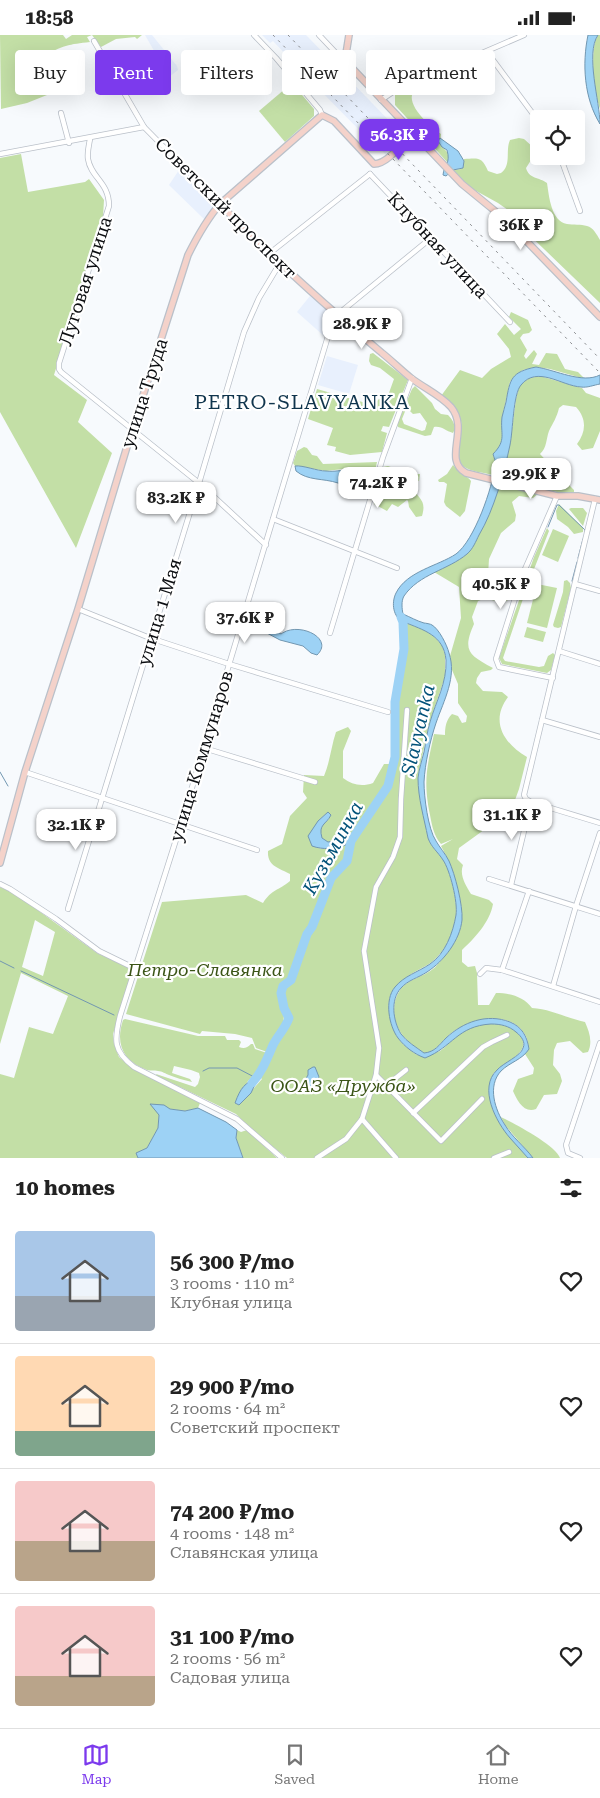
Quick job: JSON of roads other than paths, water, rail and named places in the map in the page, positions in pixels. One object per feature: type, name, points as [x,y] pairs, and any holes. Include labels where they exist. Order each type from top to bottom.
[{"type":"street","points":[[254,35],[276,57],[320,110],[322,115],[334,121],[374,164]]},
{"type":"street","points":[[319,35],[333,50]]},
{"type":"street","points":[[346,50],[349,35]]},
{"type":"street","points":[[491,50],[524,35]]},
{"type":"street","name":"Советский проспект","points":[[94,41],[144,127],[280,263],[336,314],[412,378],[446,403],[457,416],[459,428],[456,451],[458,466],[466,473],[557,496]]},
{"type":"street","points":[[495,63],[531,110]]},
{"type":"street","points":[[356,72],[453,175],[471,193],[506,220],[600,317]]},
{"type":"street","points":[[382,100],[389,95]]},
{"type":"street","points":[[61,113],[69,143]]},
{"type":"street","name":"улица Труда","points":[[0,863],[25,772],[78,609],[132,430],[188,255],[212,213],[220,204],[322,115]]},
{"type":"street","points":[[0,154],[69,143],[144,127]]},
{"type":"street","points":[[374,164],[379,164],[390,156],[412,133]]},
{"type":"street","name":"Луговая улица","points":[[90,139],[87,157],[90,165],[105,187],[109,196],[109,206],[59,363],[59,369],[132,430]]},
{"type":"street","points":[[270,253],[370,174],[374,164]]},
{"type":"street","points":[[563,165],[580,211]]},
{"type":"street","name":"Клубная улица","points":[[370,174],[510,322]]},
{"type":"street","points":[[336,314],[430,238]]},
{"type":"street","name":"улица 1 Мая","points":[[68,909],[244,332],[258,298],[280,263]]},
{"type":"street","name":"улица Коммунаров","points":[[282,1158],[237,1119],[134,1067],[121,1057],[116,1044],[116,1031],[336,314]]},
{"type":"street","points":[[330,633],[356,552],[383,457],[412,378]]},
{"type":"street","points":[[132,430],[199,483],[266,545]]},
{"type":"street","points":[[552,678],[499,667],[496,659],[522,576],[557,496],[578,496],[597,500],[525,790],[526,799],[531,802],[600,823]]},
{"type":"street","points":[[273,519],[397,568]]},
{"type":"street","points":[[575,584],[600,591]]},
{"type":"street","points":[[78,609],[150,638],[388,712]]},
{"type":"street","points":[[559,651],[600,664]]},
{"type":"street","points":[[317,1158],[329,1152],[346,1139],[362,1119],[376,1075],[379,1048],[364,951],[376,887],[393,857],[400,837],[407,710]]},
{"type":"street","points":[[542,720],[600,737]]},
{"type":"street","points":[[204,748],[315,781]]},
{"type":"street","points":[[25,772],[257,850]]},
{"type":"street","points":[[511,885],[531,802]]},
{"type":"street","points":[[553,986],[576,906],[600,833]]},
{"type":"street","points":[[489,879],[600,914]]},
{"type":"street","points":[[0,884],[49,915],[99,951],[136,969]]},
{"type":"street","points":[[502,970],[529,891]]},
{"type":"street","points":[[480,974],[486,968],[502,970],[600,1002]]},
{"type":"street","points":[[414,1113],[483,1047],[507,1035]]},
{"type":"street","points":[[580,1158],[568,1153],[566,1145],[600,1043]]},
{"type":"street","points":[[386,1085],[406,1070]]},
{"type":"street","points":[[376,1075],[441,1141],[482,1099]]},
{"type":"street","points":[[362,1119],[396,1158]]},
{"type":"street","points":[[494,1158],[509,1152]]},
{"type":"water","points":[[588,35],[598,35],[594,43],[593,66],[600,124],[591,103],[586,81],[585,57]]},
{"type":"water","points":[[440,138],[458,151],[464,161],[463,168],[453,170],[446,176],[443,175],[448,155],[447,150],[438,141]]},
{"type":"water","points":[[536,367],[585,378],[600,375],[600,384],[581,387],[550,378],[534,377],[527,379],[521,385],[516,396],[510,445],[502,479],[494,503],[474,545],[469,552],[459,559],[418,582],[402,600],[403,614],[435,627],[442,637],[451,662],[451,680],[428,752],[424,788],[427,813],[433,836],[449,861],[456,881],[462,920],[455,942],[445,956],[424,974],[401,988],[394,1004],[396,1023],[401,1034],[424,1053],[434,1050],[460,1027],[484,1019],[501,1019],[521,1029],[529,1049],[523,1056],[501,1071],[494,1084],[493,1091],[501,1119],[511,1134],[533,1158],[528,1158],[499,1123],[489,1095],[489,1086],[497,1070],[522,1051],[524,1044],[520,1035],[511,1028],[501,1025],[480,1026],[463,1033],[425,1058],[410,1050],[398,1038],[390,1020],[390,999],[395,987],[407,977],[430,964],[440,955],[450,936],[456,915],[455,895],[451,878],[443,860],[428,838],[418,785],[418,775],[429,726],[445,676],[446,660],[437,639],[400,620],[395,614],[393,606],[396,593],[407,579],[456,554],[469,538],[476,526],[491,486],[495,464],[493,454],[500,445],[502,437],[502,417],[511,382],[521,371]]},
{"type":"water","points":[[295,466],[322,471],[359,471],[371,478],[372,484],[368,494],[364,494],[332,481],[311,478],[301,474],[296,471]]},
{"type":"water","points":[[266,628],[281,634],[288,630],[305,630],[318,637],[321,649],[317,655],[311,653],[303,646],[280,640],[265,632]]},
{"type":"water","points":[[328,812],[331,815],[322,827],[322,838],[328,842],[343,839],[346,845],[329,849],[312,846],[308,836],[318,821]]},
{"type":"water","points":[[315,1067],[319,1077],[309,1092],[305,1092],[301,1087],[308,1075],[308,1070]]},
{"type":"water","points":[[259,1076],[251,1093],[239,1105],[235,1103],[244,1087]]},
{"type":"water","points":[[150,1104],[164,1105],[170,1109],[185,1111],[198,1108],[226,1122],[237,1130],[236,1138],[243,1158],[138,1158],[136,1153],[147,1148],[158,1128],[159,1115]]},
{"type":"waterway","points":[[548,527],[557,505],[559,505],[585,530],[585,533]]},
{"type":"waterway","points":[[578,558],[583,539]]},
{"type":"waterway","points":[[572,581],[577,562]]},
{"type":"waterway","name":"Кузьминка","points":[[252,1083],[289,1018],[284,1008],[281,993],[283,986],[291,980],[307,934],[312,927],[331,878],[347,861],[351,841],[388,786],[395,757],[395,702],[404,649],[403,622],[401,617]]},
{"type":"waterway","points":[[0,772],[8,786]]},
{"type":"waterway","points":[[0,961],[14,968]]},
{"type":"waterway","points":[[21,971],[114,1015]]},
{"type":"waterway","points":[[203,1071],[209,1068],[237,1068],[256,1078]]},
{"type":"railway","points":[[273,35],[600,373]]},
{"type":"railway","points":[[288,35],[600,359]]},
{"type":"district","name":"PETRO-SLAVYANKA","points":[[302,402]]},
{"type":"water label","name":"Slavyanka","points":[[418,730]]},
{"type":"park label","name":"Петро-Славянка","points":[[205,969]]},
{"type":"park label","name":"ООАЗ «Дружба»","points":[[343,1085]]}]
